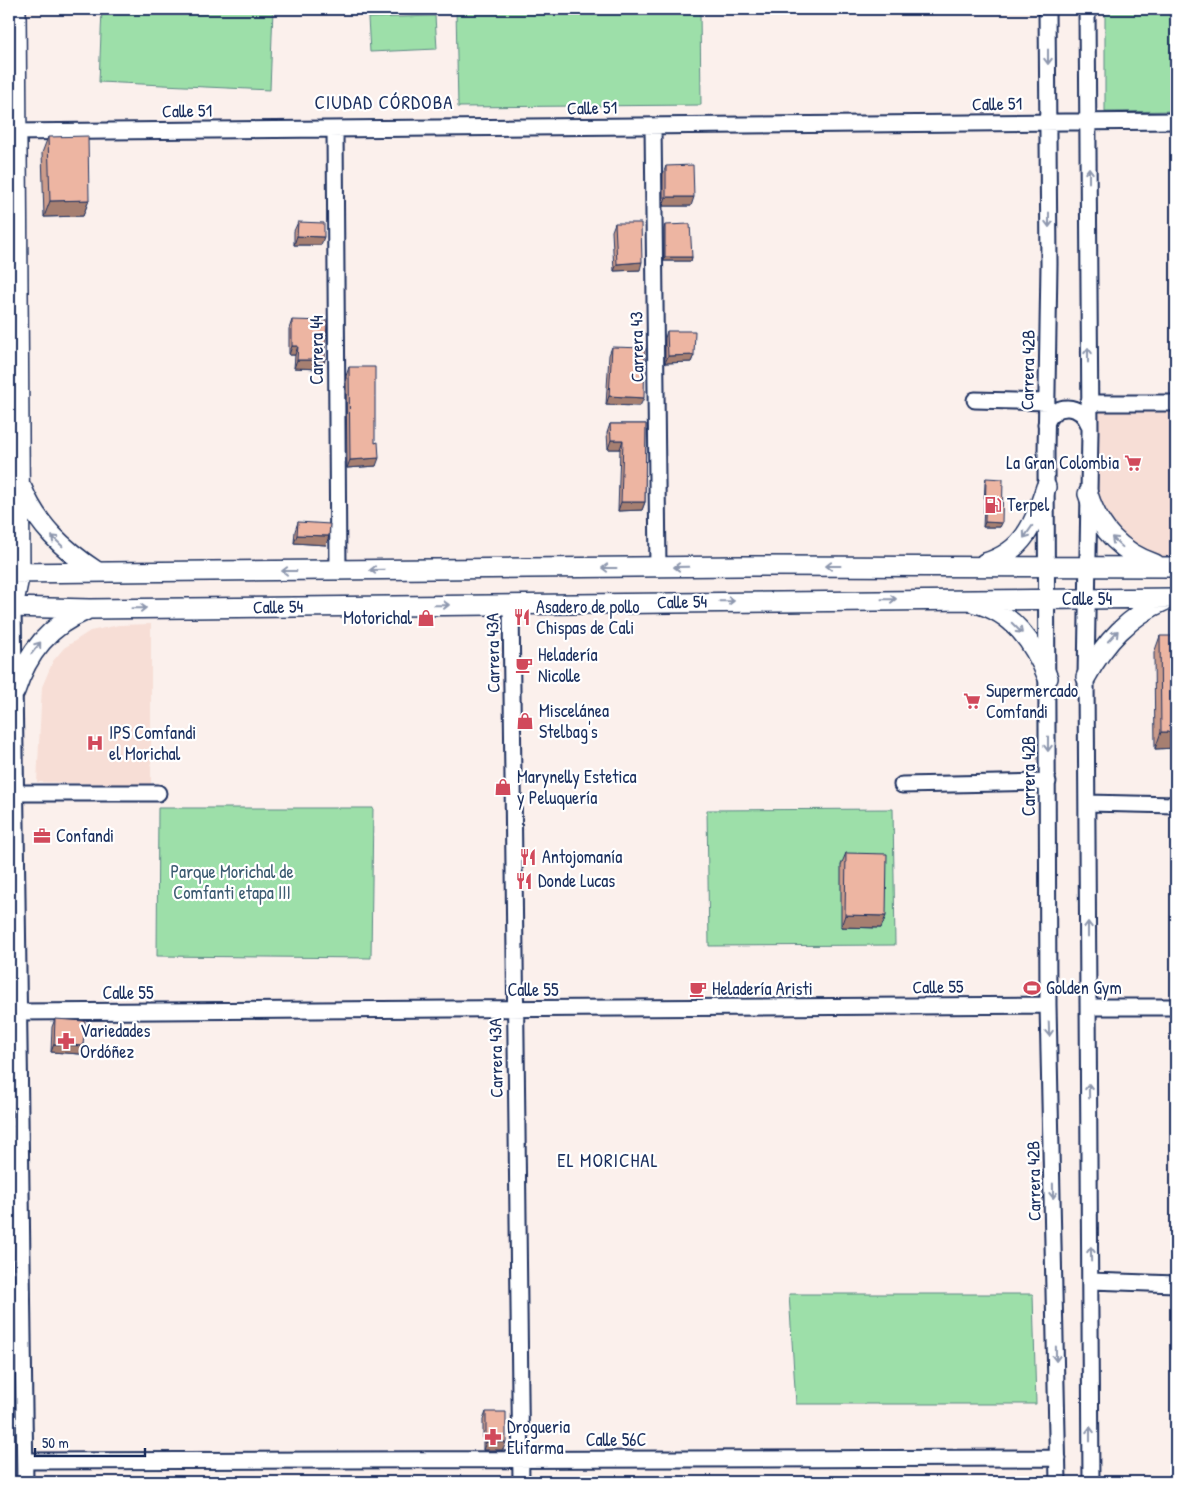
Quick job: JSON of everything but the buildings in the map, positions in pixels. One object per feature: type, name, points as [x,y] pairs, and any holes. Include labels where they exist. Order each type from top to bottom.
[{"type":"main road","points":[[10,606],[14,573],[19,482],[14,324],[13,132],[16,9]]},
{"type":"main road","points":[[19,482],[34,512],[53,537],[96,571]]},
{"type":"main road","points":[[970,566],[999,558],[1018,544],[1036,519],[1046,487]]},
{"type":"main road","points":[[1088,494],[1102,526],[1120,546],[1143,560],[1176,567]]},
{"type":"main road","name":"Calle 54","points":[[14,573],[970,566],[1176,567]]},
{"type":"main road","points":[[1086,677],[1106,643],[1120,629],[1147,609],[1174,598]]},
{"type":"main road","name":"Calle 54","points":[[10,606],[90,609],[1174,598]]},
{"type":"main road","points":[[942,599],[962,600],[981,604],[1011,621],[1030,640],[1048,678]]},
{"type":"main road","points":[[16,691],[22,670],[32,651],[60,624],[90,609]]},
{"type":"street","name":"Carrera 42B","points":[[1047,9],[1048,1005],[1058,1482]]},
{"type":"street","points":[[1087,9],[1089,122],[1088,404],[1090,432],[1086,677],[1091,1482]]},
{"type":"street","name":"Calle 51","points":[[13,132],[1176,121]]},
{"type":"street","name":"Carrera 43","points":[[653,126],[658,568]]},
{"type":"street","name":"Carrera 44","points":[[335,129],[338,571]]},
{"type":"street","points":[[975,400],[1047,402]]},
{"type":"street","points":[[1088,404],[1176,403]]},
{"type":"street","points":[[1046,425],[1048,418],[1058,410],[1077,409],[1086,418],[1090,432]]},
{"type":"street","name":"Carrera 43A","points":[[511,604],[514,1009],[521,1482]]},
{"type":"street","points":[[10,606],[16,691],[18,1012],[14,1089],[25,1482]]},
{"type":"street","points":[[902,785],[1048,782]]},
{"type":"street","points":[[16,793],[158,793]]},
{"type":"street","points":[[1087,803],[1176,804]]},
{"type":"street","name":"Calle 55","points":[[18,1012],[1048,1005]]},
{"type":"street","points":[[1088,1007],[1176,1007]]},
{"type":"street","points":[[1091,1281],[1176,1284]]},
{"type":"street","name":"Calle 56C","points":[[24,1461],[1058,1458]]},
{"type":"shaded area","name":"La Gran Colombia","points":[[1088,403],[1176,403],[1176,567],[1143,560],[1094,511]]},
{"type":"shaded area","name":"IPS Comfandi el Morichal","points":[[151,624],[151,785],[37,782],[42,687],[53,661],[64,648],[90,631],[119,625]]},
{"type":"green space","points":[[102,9],[273,9],[270,90],[99,82]]},
{"type":"green space","points":[[456,9],[700,9],[701,105],[458,107]]},
{"type":"green space","points":[[1105,9],[1176,9],[1176,111],[1105,112]]},
{"type":"green space","points":[[435,16],[437,49],[370,52],[368,18]]},
{"type":"green space","name":"Parque Morichal de Comfanti etapa III","points":[[158,808],[373,808],[371,958],[157,956]]},
{"type":"green space","points":[[893,809],[895,945],[709,946],[707,810]]},
{"type":"green space","points":[[789,1294],[1033,1294],[1036,1404],[796,1404]]},
{"type":"place","name":"La Gran Colombia","points":[[1133,463]]},
{"type":"place","name":"Terpel","points":[[993,505]]},
{"type":"place","name":"Asadero de pollo Chispas de Cali","points":[[522,617]]},
{"type":"place","name":"Motorichal","points":[[426,618]]},
{"type":"place","name":"Heladería Nicolle","points":[[524,665]]},
{"type":"place","name":"Supermercado Comfandi","points":[[972,701]]},
{"type":"place","name":"Miscelánea Stelbag's","points":[[525,721]]},
{"type":"place","name":"IPS Comfandi el Morichal","points":[[95,743]]},
{"type":"place","name":"Marynelly Estetica y Peluquería","points":[[503,787]]},
{"type":"place","name":"Confandi","points":[[42,836]]},
{"type":"place","name":"Antojomanía","points":[[528,857]]},
{"type":"place","name":"Donde Lucas","points":[[524,881]]},
{"type":"place","name":"Golden Gym","points":[[1032,988]]},
{"type":"place","name":"Heladería Aristi","points":[[698,989]]},
{"type":"place","name":"Variedades Ordóñez","points":[[66,1041]]},
{"type":"place","name":"Drogueria Elifarma","points":[[493,1437]]},
{"type":"district","name":"CIUDAD CÓRDOBA","points":[[384,102]]},
{"type":"district","name":"EL MORICHAL","points":[[608,1160]]}]
